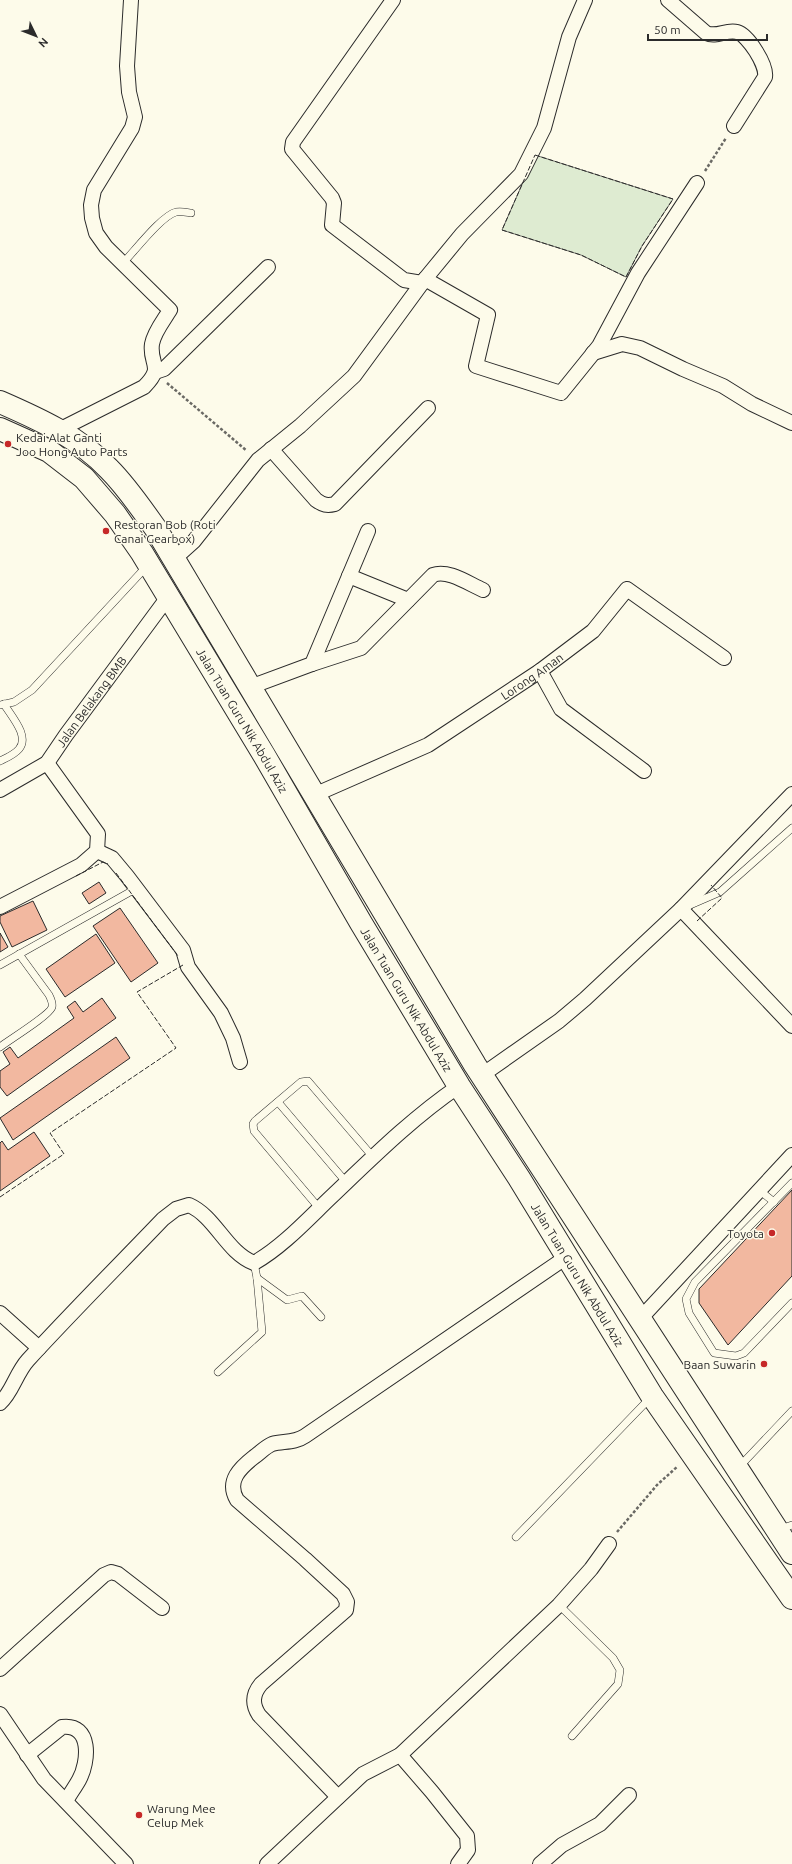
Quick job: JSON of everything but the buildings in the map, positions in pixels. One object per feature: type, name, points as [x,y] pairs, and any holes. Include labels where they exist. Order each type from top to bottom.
[{"type":"main road","name":"Jalan Tuan Guru Nik Abdul Aziz","points":[[0,402],[59,430],[83,446],[109,468],[147,516],[482,1075],[738,1469],[785,1528],[792,1553]]},
{"type":"main road","name":"Jalan Tuan Guru Nik Abdul Aziz","points":[[2,432],[48,451],[84,478],[115,514],[149,564],[264,754],[361,923],[458,1086],[568,1256],[648,1389],[792,1598]]},
{"type":"main road","points":[[361,923],[362,914],[369,907],[372,905],[381,908]]},
{"type":"main road","points":[[648,1389],[667,1361]]},
{"type":"street","points":[[59,430],[144,387],[153,377],[156,368],[152,344],[158,330],[170,310],[106,247],[96,233],[92,218],[91,205],[94,190],[132,128],[136,117],[129,92],[127,66],[131,0]]},
{"type":"street","points":[[392,0],[293,142],[292,149],[332,198],[334,203],[332,225],[404,280],[424,281],[488,315],[476,366],[561,392],[599,346],[638,273],[697,183]]},
{"type":"street","points":[[174,559],[194,541],[258,460],[300,426],[354,376],[424,281],[462,234],[521,174],[544,128],[570,37],[585,0]]},
{"type":"street","points":[[668,0],[706,33],[714,35],[733,31],[742,34],[763,63],[766,72],[765,77],[734,126]]},
{"type":"street","points":[[154,372],[164,369],[268,267]]},
{"type":"street","points":[[593,353],[622,344],[640,348],[723,386],[752,404],[792,423]]},
{"type":"street","points":[[271,449],[316,500],[322,504],[335,504],[428,408]]},
{"type":"street","points":[[312,664],[368,531]]},
{"type":"street","points":[[250,686],[361,648],[429,578],[437,573],[447,574],[483,590]]},
{"type":"street","points":[[349,576],[408,600]]},
{"type":"street","name":"Lorong Aman","points":[[314,795],[428,745],[540,671],[592,631],[627,589],[724,658]]},
{"type":"street","name":"Jalan Belakang BMB","points":[[0,790],[47,763],[168,597]]},
{"type":"street","points":[[540,671],[561,709],[644,771]]},
{"type":"street","points":[[0,907],[81,865],[97,852],[98,834],[47,763]]},
{"type":"street","points":[[482,1075],[559,1022],[681,909],[792,794]]},
{"type":"street","points":[[97,852],[112,858],[137,888],[183,950],[188,967],[221,1013],[234,1038],[240,1062]]},
{"type":"street","points":[[681,909],[792,1026]]},
{"type":"street","points":[[0,1403],[12,1387],[19,1370],[39,1348],[163,1219],[176,1210],[189,1206],[199,1210],[238,1254],[254,1264],[272,1252],[346,1182],[435,1102],[458,1086]]},
{"type":"street","points":[[640,1318],[792,1155]]},
{"type":"street","points":[[338,1797],[259,1716],[253,1703],[254,1696],[261,1684],[346,1610],[348,1602],[343,1594],[311,1564],[238,1500],[233,1490],[234,1477],[242,1466],[265,1448],[275,1444],[302,1438],[568,1256]]},
{"type":"street","points":[[0,1313],[39,1348]]},
{"type":"street","points":[[267,1864],[363,1774],[400,1755],[559,1605],[591,1569],[609,1544]]},
{"type":"street","points":[[0,1669],[104,1575],[111,1572],[118,1574],[162,1608]]},
{"type":"street","points":[[0,1714],[44,1779],[126,1864]]},
{"type":"street","points":[[27,1755],[62,1727],[69,1726],[80,1733],[87,1746],[82,1774],[66,1801]]},
{"type":"street","points":[[400,1755],[467,1836],[468,1850],[458,1864]]},
{"type":"street","points":[[540,1864],[562,1845],[600,1824],[629,1794]]},
{"type":"lane","points":[[122,264],[164,219],[174,212],[182,211],[191,213]]},
{"type":"lane","points":[[0,761],[19,749],[23,736],[2,705],[14,702],[32,690],[149,564]]},
{"type":"lane","points":[[681,909],[720,892],[792,828]]},
{"type":"lane","points":[[0,965],[137,888]]},
{"type":"lane","points":[[0,1046],[46,1015],[52,1007],[52,1002],[49,995],[19,954]]},
{"type":"lane","points":[[319,1208],[253,1128],[255,1121],[301,1082],[308,1081],[374,1157]]},
{"type":"lane","points":[[278,1102],[346,1182]]},
{"type":"lane","points":[[792,1183],[695,1282],[686,1299],[689,1313],[714,1353],[736,1356],[744,1353],[792,1303]]},
{"type":"lane","points":[[759,1190],[774,1202]]},
{"type":"lane","points":[[218,1372],[262,1332],[257,1278],[254,1264]]},
{"type":"lane","points":[[257,1278],[287,1300],[302,1296],[320,1317]]},
{"type":"lane","points":[[516,1537],[648,1389]]},
{"type":"lane","points":[[738,1469],[792,1411]]},
{"type":"lane","points":[[559,1605],[613,1658],[620,1670],[618,1684],[572,1736]]},
{"type":"path","points":[[697,183],[734,126]]},
{"type":"path","points":[[154,372],[258,460]]},
{"type":"path","points":[[609,1544],[656,1485],[692,1453]]},
{"type":"green space","points":[[535,155],[673,199],[642,246],[626,277],[581,255],[502,230]]},
{"type":"fence","points":[[535,155],[673,199],[642,246],[626,277],[581,255],[502,230],[535,155]]},
{"type":"fence","points":[[76,876],[103,862],[108,864]]},
{"type":"fence","points":[[116,873],[178,956]]},
{"type":"fence","points":[[697,921],[722,898],[711,885]]},
{"type":"fence","points":[[0,1197],[64,1154],[50,1133],[176,1048],[137,992],[183,965]]},
{"type":"place","name":"Kedai Alat Ganti Joo Hong Auto Parts","points":[[8,444]]},
{"type":"place","name":"Restoran Bob (Roti Canai Gearbox)","points":[[106,531]]},
{"type":"place","name":"Toyota","points":[[772,1233]]},
{"type":"place","name":"Baan Suwarin","points":[[764,1364]]},
{"type":"place","name":"Warung Mee Celup Mek","points":[[139,1815]]}]
